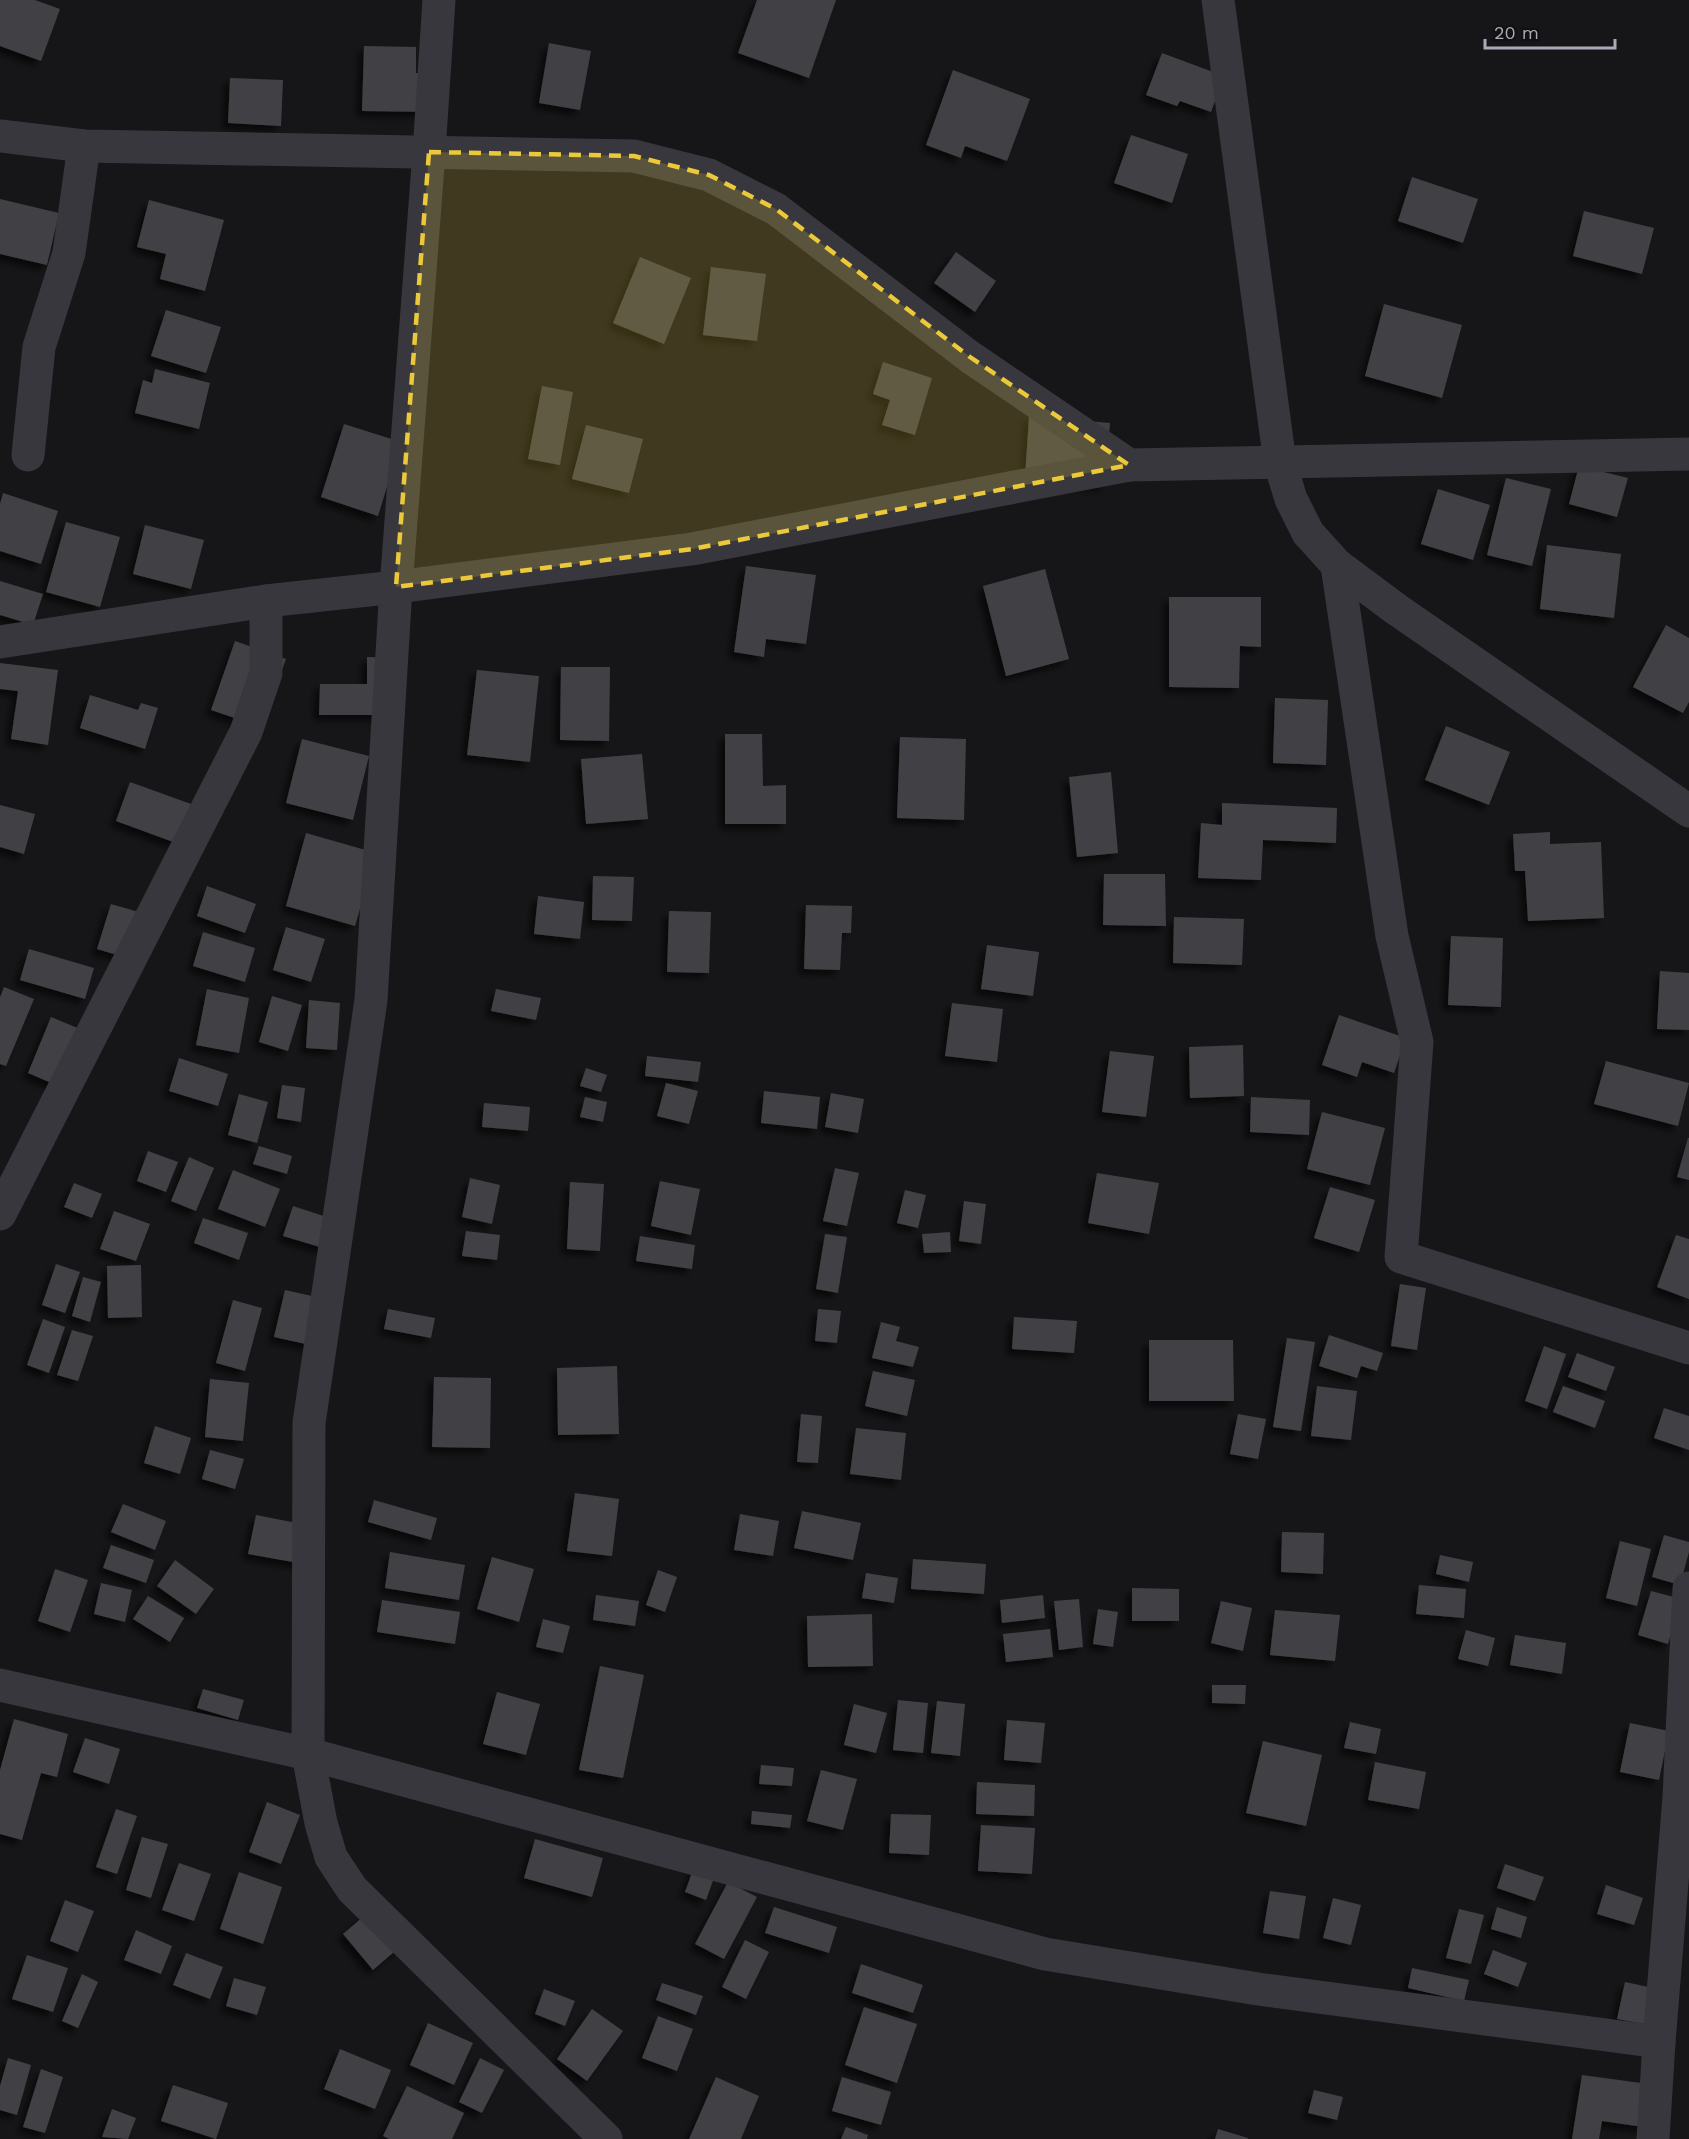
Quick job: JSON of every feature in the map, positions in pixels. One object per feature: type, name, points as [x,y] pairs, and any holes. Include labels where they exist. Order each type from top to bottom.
[{"type":"street","points":[[439,0],[396,587],[371,1000],[309,1423],[308,1754],[321,1822],[331,1857],[352,1889],[606,2139]]},
{"type":"street","points":[[1218,0],[1280,463],[1292,499],[1308,533],[1337,565],[1396,609],[1689,811]]},
{"type":"street","points":[[0,136],[84,146],[634,156],[709,175],[776,209],[970,357],[1129,465]]},
{"type":"street","points":[[28,455],[39,347],[69,253],[84,146]]},
{"type":"street","points":[[0,642],[266,601],[396,587],[692,549],[1129,465],[1689,454]]},
{"type":"street","points":[[1337,565],[1392,936],[1417,1042],[1401,1257],[1689,1348]]},
{"type":"street","points":[[0,1214],[246,732],[266,674],[266,601]]},
{"type":"street","points":[[1653,2139],[1679,1797],[1689,1588]]},
{"type":"street","points":[[0,1685],[308,1754],[1046,1954],[1258,1989],[1659,2042]]},
{"type":"highlighted area","points":[[429,152],[634,156],[709,175],[776,209],[970,357],[1129,465],[692,549],[396,587]]},
{"type":"building","points":[[0,0],[35,0],[60,9],[41,61],[0,46]]},
{"type":"building","points":[[757,0],[836,0],[809,78],[738,53]]},
{"type":"building","points":[[549,43],[591,51],[580,110],[539,103]]},
{"type":"building","points":[[364,46],[416,47],[416,73],[431,73],[430,112],[362,111]]},
{"type":"building","points":[[1162,53],[1224,76],[1211,112],[1180,101],[1177,106],[1146,95]]},
{"type":"building","points":[[953,70],[1030,99],[1007,161],[965,146],[961,158],[926,145]]},
{"type":"building","points":[[230,78],[283,80],[281,126],[228,123]]},
{"type":"building","points":[[1131,135],[1188,154],[1172,203],[1114,183]]},
{"type":"building","points":[[1412,177],[1478,199],[1463,243],[1398,221]]},
{"type":"building","points":[[0,199],[59,213],[47,265],[0,254]]},
{"type":"building","points":[[149,200],[224,220],[205,291],[160,279],[166,254],[137,247]]},
{"type":"building","points":[[1584,211],[1654,228],[1642,274],[1573,256]]},
{"type":"building","points":[[956,252],[996,281],[975,312],[934,283]]},
{"type":"building","points":[[640,257],[691,278],[664,344],[613,323]]},
{"type":"building","points":[[711,267],[766,274],[757,341],[703,335]]},
{"type":"building","points":[[1384,304],[1462,325],[1442,398],[1365,376]]},
{"type":"building","points":[[166,310],[221,327],[206,373],[151,356]]},
{"type":"building","points":[[883,362],[932,378],[915,435],[882,425],[890,400],[873,394]]},
{"type":"building","points":[[155,369],[210,383],[199,429],[135,413],[143,380],[152,383]]},
{"type":"building","points":[[542,386],[573,392],[560,465],[528,459]]},
{"type":"building","points":[[1029,416],[1110,423],[1105,486],[1025,479]]},
{"type":"building","points":[[344,424],[401,442],[378,516],[321,497]]},
{"type":"building","points":[[586,425],[643,439],[629,493],[572,479]]},
{"type":"building","points":[[1579,466],[1628,478],[1617,517],[1569,504]]},
{"type":"building","points":[[1506,478],[1551,489],[1532,566],[1487,555]]},
{"type":"building","points":[[1438,489],[1490,505],[1473,560],[1421,544]]},
{"type":"building","points":[[3,493],[58,511],[41,564],[0,551],[0,504]]},
{"type":"building","points":[[66,522],[120,537],[100,607],[46,592]]},
{"type":"building","points":[[145,525],[204,540],[191,589],[133,574]]},
{"type":"building","points":[[1547,545],[1621,554],[1614,618],[1540,609]]},
{"type":"building","points":[[746,566],[816,575],[806,644],[766,639],[764,657],[734,652]]},
{"type":"building","points":[[1045,569],[1069,659],[1006,676],[983,586]]},
{"type":"building","points":[[0,581],[43,594],[33,625],[0,615]]},
{"type":"building","points":[[1169,597],[1261,597],[1261,647],[1240,646],[1239,688],[1169,687]]},
{"type":"building","points":[[1666,625],[1689,638],[1689,702],[1683,713],[1633,687]]},
{"type":"building","points":[[235,641],[286,659],[261,727],[211,710]]},
{"type":"building","points":[[367,657],[405,658],[405,715],[319,715],[320,684],[367,684]]},
{"type":"building","points":[[0,663],[58,670],[48,745],[11,739],[18,691],[0,689]]},
{"type":"building","points":[[561,667],[610,667],[609,741],[560,740]]},
{"type":"building","points":[[477,670],[539,676],[530,762],[467,755]]},
{"type":"building","points":[[90,695],[138,710],[141,703],[158,708],[145,749],[80,728]]},
{"type":"building","points":[[1275,698],[1328,700],[1326,765],[1273,763]]},
{"type":"building","points":[[1446,726],[1510,752],[1489,805],[1425,780]]},
{"type":"building","points":[[725,734],[762,734],[763,786],[786,785],[786,824],[725,824]]},
{"type":"building","points":[[900,737],[966,739],[964,820],[897,818]]},
{"type":"building","points":[[302,739],[369,756],[353,820],[286,803]]},
{"type":"building","points":[[642,754],[648,819],[586,824],[581,759]]},
{"type":"building","points":[[1111,772],[1118,853],[1077,857],[1069,777]]},
{"type":"building","points":[[130,782],[191,804],[176,843],[116,821]]},
{"type":"building","points":[[1222,803],[1337,808],[1336,843],[1263,840],[1261,880],[1198,878],[1201,823],[1222,825]]},
{"type":"building","points":[[0,805],[35,814],[24,854],[0,847]]},
{"type":"building","points":[[1550,832],[1550,844],[1601,842],[1604,918],[1528,921],[1525,871],[1515,871],[1513,834]]},
{"type":"building","points":[[306,833],[376,853],[355,926],[286,906]]},
{"type":"building","points":[[1104,874],[1165,874],[1166,926],[1103,925]]},
{"type":"building","points":[[593,876],[634,877],[632,921],[592,920]]},
{"type":"building","points":[[207,886],[256,904],[245,933],[197,916]]},
{"type":"building","points":[[538,896],[584,902],[580,939],[534,934]]},
{"type":"building","points":[[111,904],[149,915],[134,960],[97,949]]},
{"type":"building","points":[[806,905],[852,906],[851,933],[842,933],[840,970],[804,969]]},
{"type":"building","points":[[669,911],[711,912],[709,973],[667,972]]},
{"type":"building","points":[[1174,917],[1244,919],[1242,965],[1173,963]]},
{"type":"building","points":[[286,927],[325,939],[311,982],[273,970]]},
{"type":"building","points":[[203,932],[255,948],[245,982],[193,966]]},
{"type":"building","points":[[1451,936],[1503,938],[1501,1007],[1448,1005]]},
{"type":"building","points":[[987,945],[1039,952],[1033,996],[981,989]]},
{"type":"building","points":[[29,949],[94,968],[85,999],[20,980]]},
{"type":"building","points":[[1660,971],[1689,973],[1689,1030],[1657,1029]]},
{"type":"building","points":[[4,987],[34,999],[6,1066],[0,1064],[0,997]]},
{"type":"building","points":[[207,989],[249,998],[239,1053],[196,1045]]},
{"type":"building","points":[[496,989],[541,998],[536,1020],[491,1011]]},
{"type":"building","points":[[272,996],[302,1005],[288,1051],[259,1042]]},
{"type":"building","points":[[309,1000],[340,1003],[337,1050],[306,1048]]},
{"type":"building","points":[[952,1003],[1003,1009],[997,1062],[945,1056]]},
{"type":"building","points":[[1339,1015],[1406,1038],[1394,1073],[1362,1062],[1357,1077],[1322,1065]]},
{"type":"building","points":[[51,1017],[92,1034],[68,1090],[28,1073]]},
{"type":"building","points":[[1243,1045],[1244,1096],[1190,1098],[1189,1047]]},
{"type":"building","points":[[1110,1051],[1154,1056],[1146,1117],[1102,1112]]},
{"type":"building","points":[[647,1056],[701,1062],[698,1082],[645,1076]]},
{"type":"building","points":[[179,1058],[228,1074],[218,1106],[169,1091]]},
{"type":"building","points":[[1606,1061],[1689,1083],[1678,1126],[1594,1104]]},
{"type":"building","points":[[586,1068],[607,1075],[601,1092],[580,1086]]},
{"type":"building","points":[[666,1083],[698,1091],[689,1124],[657,1116]]},
{"type":"building","points":[[282,1085],[305,1088],[301,1122],[277,1118]]},
{"type":"building","points":[[764,1091],[820,1097],[817,1129],[761,1123]]},
{"type":"building","points":[[831,1093],[864,1099],[858,1133],[825,1127]]},
{"type":"building","points":[[239,1094],[268,1102],[257,1143],[228,1135]]},
{"type":"building","points":[[585,1097],[607,1102],[603,1122],[580,1117]]},
{"type":"building","points":[[1251,1097],[1310,1100],[1309,1135],[1250,1132]]},
{"type":"building","points":[[484,1103],[530,1107],[528,1131],[482,1127]]},
{"type":"building","points":[[1322,1112],[1385,1128],[1370,1185],[1307,1169]]},
{"type":"building","points":[[1689,1138],[1689,1180],[1677,1177]]},
{"type":"building","points":[[259,1146],[292,1156],[287,1174],[253,1164]]},
{"type":"building","points":[[148,1151],[178,1162],[166,1192],[137,1181]]},
{"type":"building","points":[[189,1157],[214,1168],[196,1211],[171,1201]]},
{"type":"building","points":[[835,1168],[859,1173],[847,1226],[823,1221]]},
{"type":"building","points":[[233,1170],[280,1189],[265,1227],[218,1209]]},
{"type":"building","points":[[1097,1173],[1159,1183],[1149,1234],[1088,1223]]},
{"type":"building","points":[[470,1178],[500,1185],[492,1224],[462,1217]]},
{"type":"building","points":[[660,1181],[700,1189],[691,1235],[651,1226]]},
{"type":"building","points":[[570,1182],[604,1184],[600,1251],[567,1249]]},
{"type":"building","points":[[74,1183],[102,1194],[92,1218],[64,1207]]},
{"type":"building","points":[[1330,1187],[1375,1200],[1359,1252],[1314,1238]]},
{"type":"building","points":[[905,1190],[926,1195],[918,1228],[897,1223]]},
{"type":"building","points":[[964,1201],[986,1204],[981,1244],[959,1241]]},
{"type":"building","points":[[293,1206],[342,1222],[333,1251],[283,1236]]},
{"type":"building","points":[[114,1211],[150,1224],[136,1261],[100,1249]]},
{"type":"building","points":[[203,1218],[248,1233],[239,1260],[194,1243]]},
{"type":"building","points":[[466,1231],[500,1235],[497,1260],[462,1256]]},
{"type":"building","points":[[950,1232],[951,1252],[924,1253],[922,1234]]},
{"type":"building","points":[[825,1234],[847,1237],[838,1293],[816,1289]]},
{"type":"building","points":[[1676,1235],[1689,1239],[1689,1299],[1657,1287]]},
{"type":"building","points":[[640,1236],[695,1245],[692,1269],[636,1261]]},
{"type":"building","points":[[56,1264],[80,1272],[65,1313],[42,1305]]},
{"type":"building","points":[[141,1265],[142,1317],[108,1318],[107,1266]]},
{"type":"building","points":[[83,1277],[101,1282],[90,1322],[72,1316]]},
{"type":"building","points":[[1400,1284],[1426,1288],[1417,1350],[1391,1346]]},
{"type":"building","points":[[285,1290],[330,1300],[319,1347],[274,1337]]},
{"type":"building","points":[[233,1300],[262,1308],[245,1371],[216,1363]]},
{"type":"building","points":[[388,1309],[435,1318],[431,1338],[384,1329]]},
{"type":"building","points":[[818,1309],[841,1311],[837,1343],[815,1341]]},
{"type":"building","points":[[1014,1317],[1077,1321],[1074,1353],[1012,1349]]},
{"type":"building","points":[[43,1319],[65,1327],[49,1373],[27,1365]]},
{"type":"building","points":[[881,1322],[900,1327],[896,1341],[919,1347],[913,1367],[872,1358]]},
{"type":"building","points":[[72,1330],[93,1336],[78,1381],[57,1375]]},
{"type":"building","points":[[1329,1335],[1383,1353],[1377,1371],[1361,1366],[1357,1378],[1319,1366]]},
{"type":"building","points":[[1287,1338],[1315,1342],[1301,1431],[1273,1427]]},
{"type":"building","points":[[1149,1340],[1233,1340],[1234,1401],[1149,1401]]},
{"type":"building","points":[[1544,1346],[1566,1354],[1547,1409],[1525,1401]]},
{"type":"building","points":[[1577,1353],[1615,1367],[1606,1391],[1568,1377]]},
{"type":"building","points":[[617,1366],[619,1434],[558,1435],[557,1368]]},
{"type":"building","points":[[873,1371],[915,1380],[907,1416],[865,1406]]},
{"type":"building","points":[[434,1377],[491,1378],[490,1448],[432,1447]]},
{"type":"building","points":[[210,1379],[249,1383],[243,1441],[205,1437]]},
{"type":"building","points":[[1317,1386],[1357,1391],[1351,1440],[1311,1436]]},
{"type":"building","points":[[1563,1386],[1605,1401],[1595,1428],[1553,1412]]},
{"type":"building","points":[[1664,1408],[1689,1416],[1689,1450],[1654,1438]]},
{"type":"building","points":[[801,1414],[822,1416],[818,1463],[797,1462]]},
{"type":"building","points":[[1238,1414],[1266,1419],[1258,1459],[1230,1454]]},
{"type":"building","points":[[155,1426],[191,1438],[180,1474],[144,1463]]},
{"type":"building","points":[[856,1428],[906,1433],[901,1480],[850,1474]]},
{"type":"building","points":[[210,1450],[244,1459],[235,1489],[202,1479]]},
{"type":"building","points":[[575,1493],[619,1499],[612,1556],[567,1551]]},
{"type":"building","points":[[374,1500],[437,1518],[431,1540],[368,1522]]},
{"type":"building","points":[[123,1504],[166,1521],[155,1550],[111,1532]]},
{"type":"building","points":[[802,1511],[861,1523],[853,1560],[794,1548]]},
{"type":"building","points":[[740,1514],[779,1521],[773,1556],[734,1550]]},
{"type":"building","points":[[256,1515],[317,1527],[310,1565],[248,1554]]},
{"type":"building","points":[[1282,1532],[1324,1533],[1323,1574],[1281,1572]]},
{"type":"building","points":[[1664,1535],[1689,1542],[1689,1552],[1680,1585],[1652,1577]]},
{"type":"building","points":[[1620,1541],[1651,1549],[1637,1606],[1606,1598]]},
{"type":"building","points":[[111,1545],[154,1560],[146,1583],[103,1568]]},
{"type":"building","points":[[390,1552],[465,1565],[459,1600],[385,1588]]},
{"type":"building","points":[[1440,1555],[1473,1562],[1469,1582],[1436,1574]]},
{"type":"building","points":[[492,1557],[534,1569],[519,1622],[477,1609]]},
{"type":"building","points":[[913,1559],[986,1564],[984,1594],[911,1589]]},
{"type":"building","points":[[175,1560],[214,1589],[196,1614],[157,1586]]},
{"type":"building","points":[[55,1569],[88,1580],[70,1632],[38,1621]]},
{"type":"building","points":[[658,1570],[677,1577],[665,1612],[646,1605]]},
{"type":"building","points":[[866,1573],[898,1578],[894,1603],[862,1598]]},
{"type":"building","points":[[101,1583],[132,1590],[125,1622],[94,1614]]},
{"type":"building","points":[[1419,1585],[1466,1589],[1464,1618],[1416,1614]]},
{"type":"building","points":[[1132,1588],[1179,1589],[1179,1621],[1132,1621]]},
{"type":"building","points":[[1651,1591],[1681,1599],[1668,1644],[1638,1635]]},
{"type":"building","points":[[596,1595],[639,1601],[635,1626],[593,1620]]},
{"type":"building","points":[[1043,1595],[1045,1618],[1002,1623],[1000,1600]]},
{"type":"building","points":[[148,1596],[184,1618],[170,1642],[133,1619]]},
{"type":"building","points":[[1079,1599],[1083,1647],[1059,1650],[1054,1601]]},
{"type":"building","points":[[382,1600],[460,1612],[455,1644],[377,1632]]},
{"type":"building","points":[[1221,1601],[1252,1608],[1243,1651],[1211,1643]]},
{"type":"building","points":[[1098,1609],[1118,1612],[1113,1647],[1093,1644]]},
{"type":"building","points":[[1275,1610],[1340,1615],[1335,1661],[1270,1655]]},
{"type":"building","points":[[872,1614],[873,1666],[808,1667],[807,1616]]},
{"type":"building","points":[[543,1619],[570,1626],[563,1653],[536,1647]]},
{"type":"building","points":[[1050,1629],[1053,1657],[1006,1662],[1003,1634]]},
{"type":"building","points":[[1466,1630],[1495,1638],[1488,1666],[1458,1659]]},
{"type":"building","points":[[1515,1635],[1566,1643],[1562,1674],[1510,1665]]},
{"type":"building","points":[[600,1666],[644,1675],[623,1778],[579,1770]]},
{"type":"building","points":[[1212,1685],[1246,1685],[1245,1704],[1212,1703]]},
{"type":"building","points":[[203,1689],[244,1700],[238,1720],[197,1708]]},
{"type":"building","points":[[497,1692],[540,1704],[526,1755],[483,1744]]},
{"type":"building","points":[[898,1700],[928,1703],[923,1753],[893,1750]]},
{"type":"building","points":[[937,1701],[965,1704],[960,1756],[931,1753]]},
{"type":"building","points":[[854,1704],[887,1713],[876,1753],[844,1745]]},
{"type":"building","points":[[14,1719],[68,1734],[57,1777],[41,1773],[22,1840],[0,1834],[0,1770]]},
{"type":"building","points":[[1007,1720],[1045,1723],[1041,1763],[1004,1760]]},
{"type":"building","points":[[1350,1722],[1381,1729],[1376,1754],[1344,1748]]},
{"type":"building","points":[[1630,1723],[1669,1731],[1659,1780],[1620,1772]]},
{"type":"building","points":[[85,1738],[120,1749],[109,1784],[73,1772]]},
{"type":"building","points":[[1263,1741],[1322,1755],[1306,1826],[1246,1813]]},
{"type":"building","points":[[1375,1762],[1426,1772],[1419,1809],[1368,1800]]},
{"type":"building","points":[[761,1765],[794,1768],[792,1786],[759,1784]]},
{"type":"building","points":[[821,1770],[857,1779],[843,1830],[807,1821]]},
{"type":"building","points":[[977,1782],[1035,1785],[1034,1816],[976,1814]]},
{"type":"building","points":[[267,1802],[300,1815],[281,1864],[249,1852]]},
{"type":"building","points":[[116,1809],[137,1816],[117,1874],[96,1867]]},
{"type":"building","points":[[752,1811],[792,1815],[790,1828],[751,1824]]},
{"type":"building","points":[[891,1814],[931,1815],[929,1855],[889,1853]]},
{"type":"building","points":[[981,1825],[1035,1828],[1032,1874],[978,1871]]},
{"type":"building","points":[[142,1837],[168,1844],[151,1898],[126,1890]]},
{"type":"building","points":[[535,1839],[603,1858],[592,1897],[524,1878]]},
{"type":"building","points":[[179,1863],[211,1874],[194,1921],[162,1910]]},
{"type":"building","points":[[1505,1864],[1544,1877],[1535,1901],[1497,1888]]},
{"type":"building","points":[[694,1867],[715,1875],[706,1900],[685,1892]]},
{"type":"building","points":[[239,1872],[282,1887],[263,1944],[220,1929]]},
{"type":"building","points":[[728,1882],[757,1897],[724,1959],[695,1944]]},
{"type":"building","points":[[1606,1885],[1643,1898],[1634,1925],[1597,1914]]},
{"type":"building","points":[[1270,1891],[1306,1896],[1299,1939],[1263,1933]]},
{"type":"building","points":[[1333,1898],[1361,1905],[1351,1945],[1323,1938]]},
{"type":"building","points":[[65,1900],[94,1911],[78,1952],[50,1941]]},
{"type":"building","points":[[774,1907],[837,1927],[829,1953],[765,1933]]},
{"type":"building","points":[[1497,1907],[1527,1917],[1521,1938],[1491,1929]]},
{"type":"building","points":[[1459,1909],[1484,1915],[1471,1964],[1446,1958]]},
{"type":"building","points":[[371,1910],[401,1946],[373,1970],[343,1934]]},
{"type":"building","points":[[136,1930],[172,1946],[161,1974],[124,1960]]},
{"type":"building","points":[[745,1940],[769,1952],[746,1999],[722,1987]]},
{"type":"building","points":[[1493,1950],[1527,1963],[1518,1987],[1484,1974]]},
{"type":"building","points":[[186,1953],[223,1967],[210,1999],[173,1985]]},
{"type":"building","points":[[27,1955],[68,1968],[53,2012],[12,1999]]},
{"type":"building","points":[[861,1964],[923,1985],[913,2013],[852,1993]]},
{"type":"building","points":[[1412,1968],[1469,1980],[1464,2001],[1408,1988]]},
{"type":"building","points":[[82,1974],[98,1982],[78,2028],[62,2021]]},
{"type":"building","points":[[234,1978],[266,1987],[257,2015],[226,2006]]},
{"type":"building","points":[[1625,1982],[1663,1990],[1656,2026],[1617,2019]]},
{"type":"building","points":[[662,1983],[703,1996],[696,2015],[656,2000]]},
{"type":"building","points":[[544,1989],[575,2001],[565,2026],[535,2014]]},
{"type":"building","points":[[864,2007],[917,2024],[897,2083],[845,2065]]},
{"type":"building","points":[[592,2009],[623,2031],[587,2081],[557,2059]]},
{"type":"building","points":[[658,2016],[693,2029],[677,2071],[642,2058]]},
{"type":"building","points":[[428,2023],[473,2043],[454,2085],[410,2065]]},
{"type":"building","points":[[340,2049],[391,2070],[375,2109],[324,2089]]},
{"type":"building","points":[[8,2058],[31,2065],[17,2115],[0,2110],[0,2086]]},
{"type":"building","points":[[480,2058],[504,2070],[482,2113],[459,2102]]},
{"type":"building","points":[[41,2069],[63,2077],[45,2133],[23,2127]]},
{"type":"building","points":[[1582,2075],[1656,2085],[1650,2128],[1602,2121],[1599,2139],[1572,2139]]},
{"type":"building","points":[[716,2077],[759,2096],[741,2139],[689,2139]]},
{"type":"building","points":[[842,2077],[891,2092],[881,2125],[832,2111]]},
{"type":"building","points":[[173,2085],[228,2103],[216,2139],[161,2121]]},
{"type":"building","points":[[407,2086],[464,2113],[452,2139],[389,2139],[383,2136]]},
{"type":"building","points":[[1314,2090],[1343,2097],[1337,2120],[1308,2113]]},
{"type":"building","points":[[112,2109],[136,2118],[128,2139],[102,2137]]},
{"type":"building","points":[[846,2127],[868,2135],[867,2139],[841,2139]]},
{"type":"building","points":[[1218,2129],[1248,2138],[1248,2139],[1215,2139]]}]
